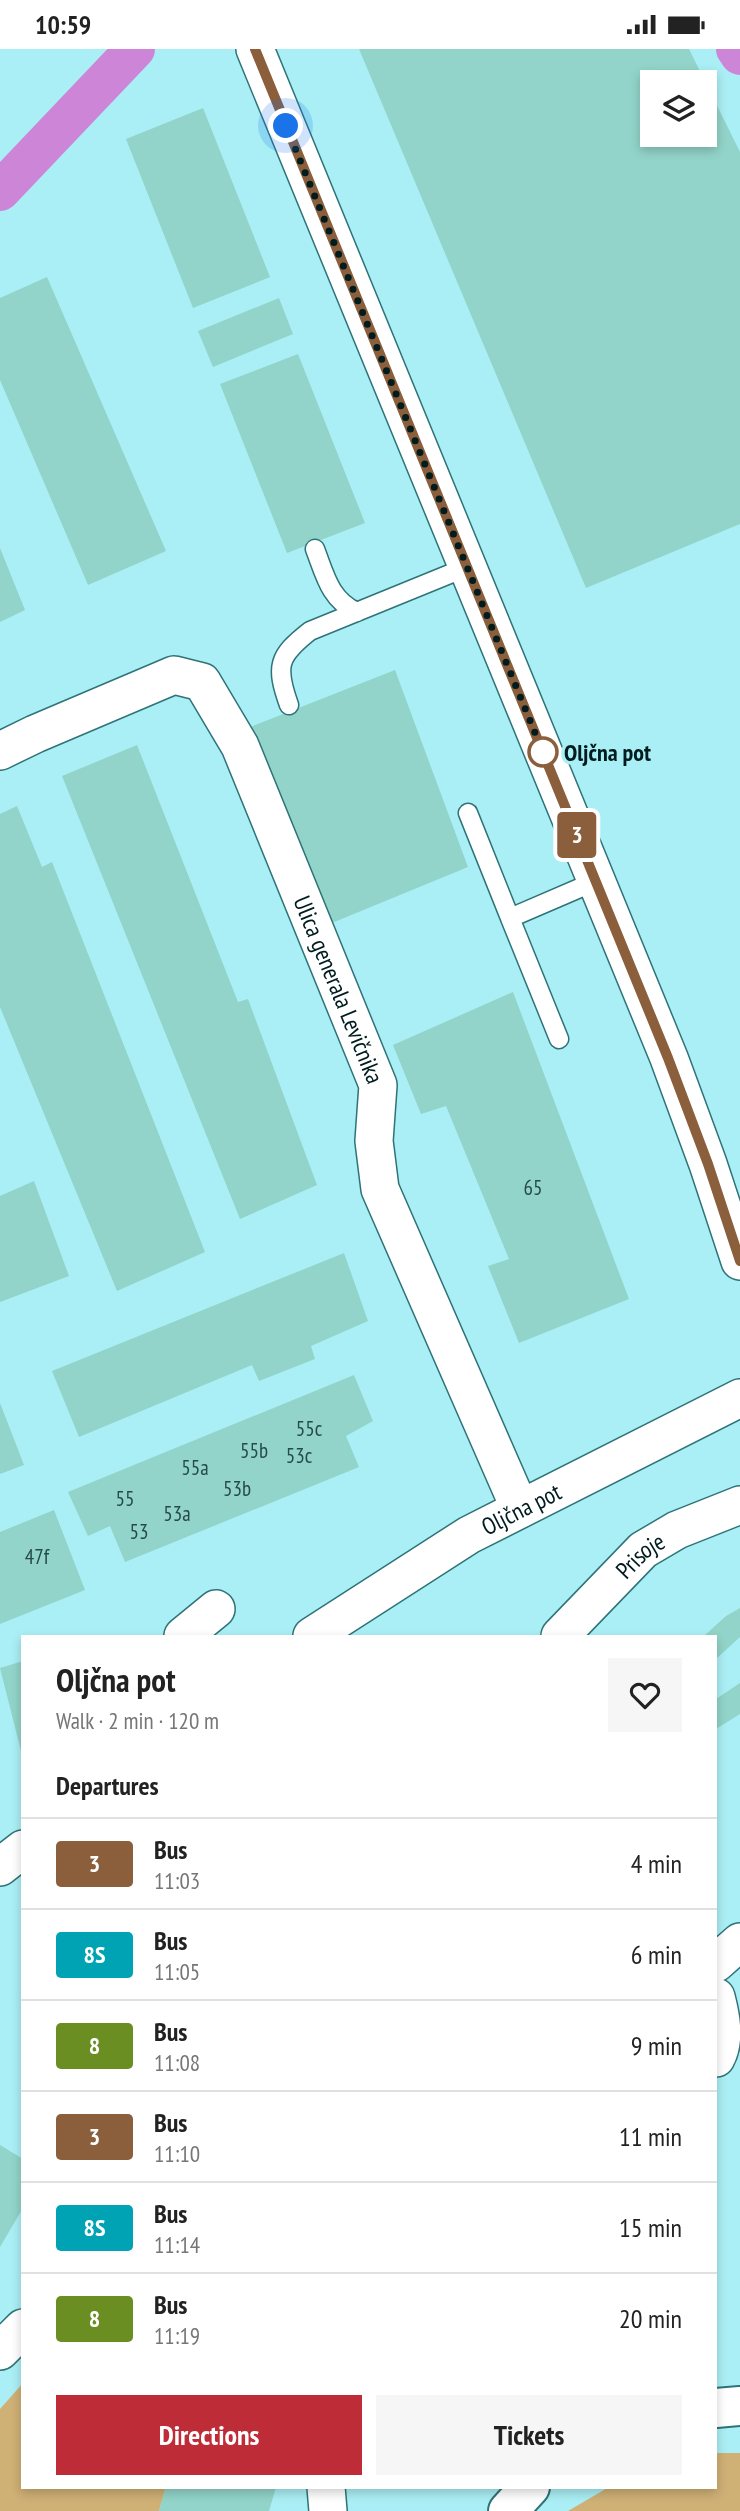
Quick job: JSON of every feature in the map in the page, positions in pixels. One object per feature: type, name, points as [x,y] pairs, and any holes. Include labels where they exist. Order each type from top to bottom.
[{"type":"street","points":[[254,49],[673,1070],[740,1261]]},
{"type":"street","name":"Ulica generala Levičnika","points":[[0,751],[174,675],[202,682],[240,746],[378,1085],[374,1141],[380,1189],[520,1509]]},
{"type":"street","name":"Oljčna pot","points":[[314,1635],[469,1535],[740,1398]]},
{"type":"street","name":"Prisoje","points":[[561,1635],[643,1550],[677,1530],[740,1505]]},
{"type":"street","points":[[184,1635],[216,1609]]},
{"type":"street","points":[[0,1867],[21,1851]]},
{"type":"street","points":[[717,1962],[740,1942]]},
{"type":"street","points":[[717,2001],[722,2021],[717,2056]]},
{"type":"street","points":[[0,2351],[21,2330]]},
{"type":"street","points":[[717,2408],[740,2406]]},
{"type":"street","points":[[326,2489],[328,2511]]},
{"type":"street","points":[[508,2511],[528,2489]]},
{"type":"lane","points":[[315,549],[331,590],[343,606],[357,612]]},
{"type":"lane","points":[[289,705],[279,673],[292,646],[310,631],[467,567]]},
{"type":"lane","points":[[468,813],[559,1039]]},
{"type":"lane","points":[[510,918],[596,881]]},
{"type":"shaded area","points":[[21,2385],[21,2489],[165,2489],[159,2511],[0,2511],[0,2409]]},
{"type":"shaded area","points":[[717,2453],[740,2453],[740,2511],[568,2511],[606,2489],[717,2489]]},
{"type":"building","points":[[359,49],[689,49],[699,70],[640,70],[640,147],[717,147],[717,106],[740,152],[740,524],[586,588]]},
{"type":"building","points":[[203,108],[270,277],[193,308],[126,139]]},
{"type":"building","points":[[47,277],[166,551],[88,585],[0,380],[0,298]]},
{"type":"building","points":[[279,298],[293,334],[213,367],[198,331]]},
{"type":"building","points":[[298,354],[365,523],[287,553],[220,384]]},
{"type":"building","points":[[0,548],[25,610],[0,622]]},
{"type":"building","points":[[395,670],[468,867],[327,925],[250,727]]},
{"type":"building","points":[[137,745],[238,1002],[248,999],[317,1185],[240,1219],[62,776]]},
{"type":"building","points":[[17,806],[42,867],[52,862],[205,1252],[117,1291],[0,1007],[0,814]]},
{"type":"building","points":[[513,992],[629,1299],[519,1343],[488,1266],[509,1259],[446,1106],[421,1114],[393,1045]]},
{"type":"building","points":[[34,1181],[69,1276],[0,1302],[0,1196]]},
{"type":"building","points":[[344,1253],[368,1321],[311,1346],[315,1359],[259,1381],[252,1365],[79,1437],[52,1371]]},
{"type":"building","points":[[354,1375],[373,1421],[346,1436],[359,1467],[125,1562],[110,1526],[88,1536],[68,1492]]},
{"type":"building","points":[[0,1403],[24,1465],[0,1474]]},
{"type":"building","points":[[54,1510],[85,1590],[0,1624],[0,1532]]},
{"type":"building","points":[[740,1608],[740,1637],[717,1658],[717,1635],[705,1635],[726,1616]]},
{"type":"building","points":[[21,1662],[21,1751],[0,1668]]},
{"type":"building","points":[[740,1683],[740,1714],[717,1728],[717,1698]]},
{"type":"building","points":[[0,2145],[21,2158],[21,2211],[0,2247]]},
{"type":"building","points":[[165,2489],[275,2489],[269,2511],[159,2511]]},
{"type":"waterway","points":[[0,191],[135,49]]},
{"type":"waterway","points":[[736,49],[740,55]]},
{"type":"bus line","name":"3","points":[[255,49],[668,1058],[708,1164],[740,1261]]},
{"type":"place","name":"Oljčna pot","points":[[543,752]]},
{"type":"route","points":[[286,126],[545,757],[543,752]]}]
